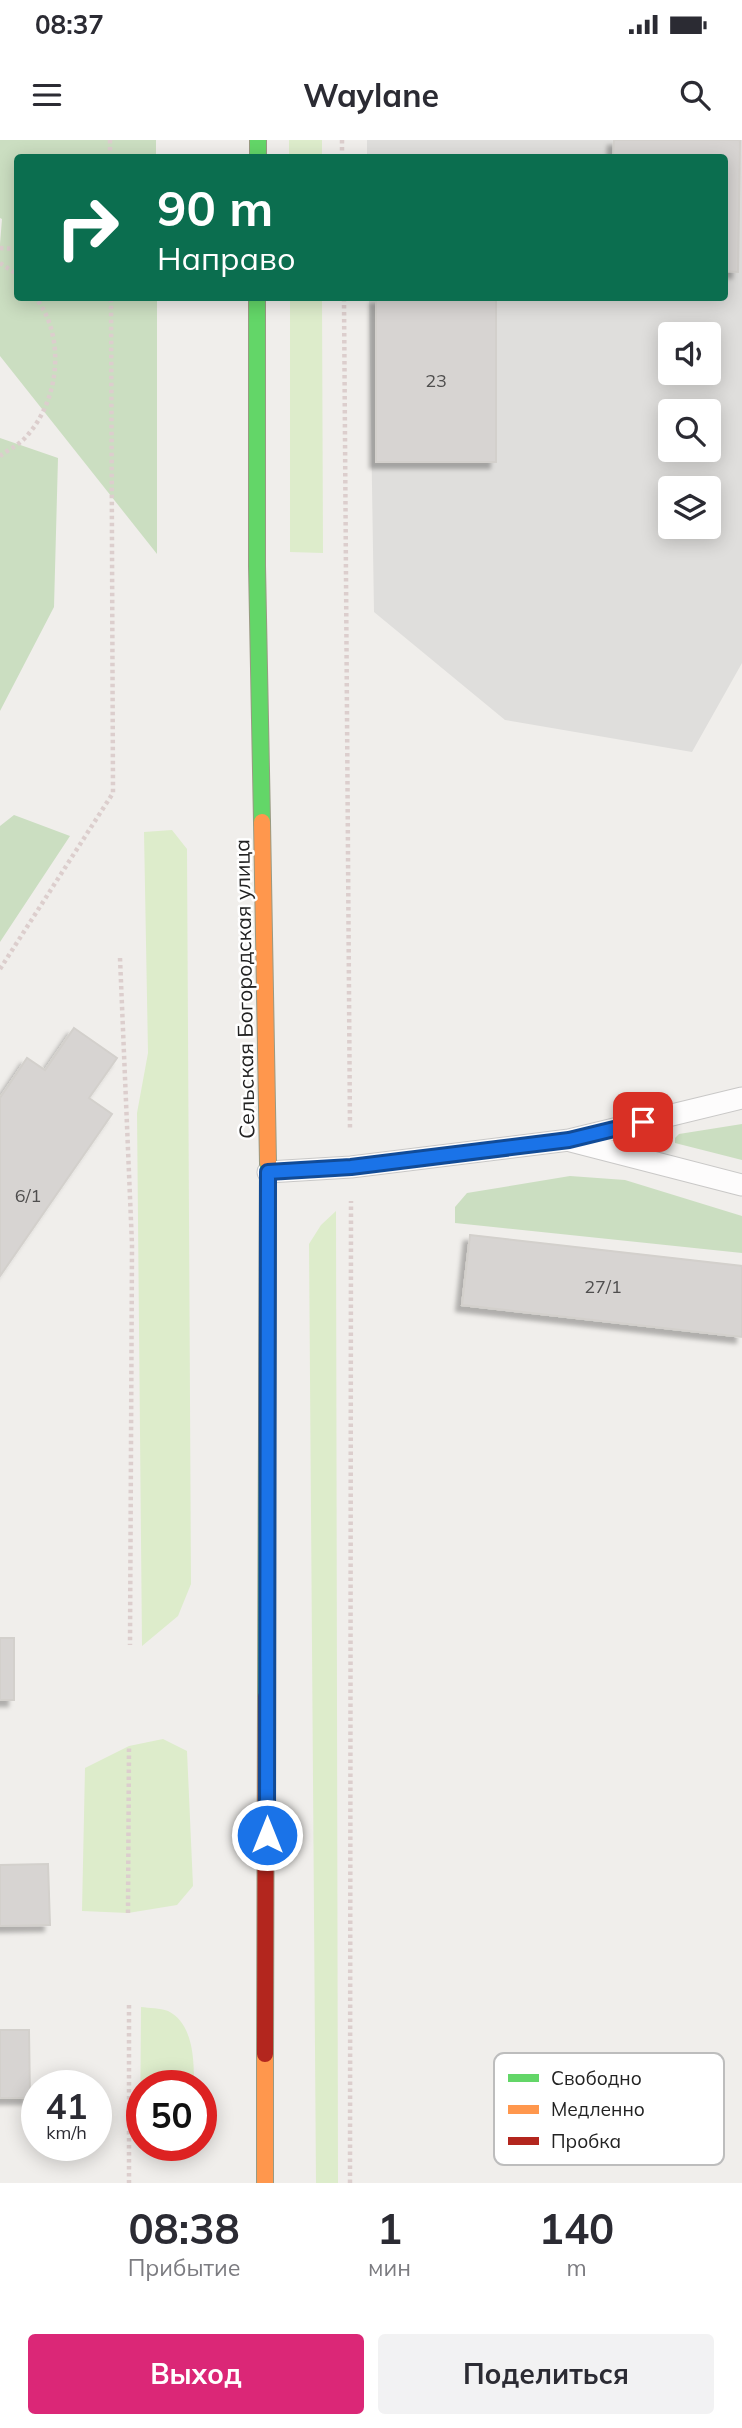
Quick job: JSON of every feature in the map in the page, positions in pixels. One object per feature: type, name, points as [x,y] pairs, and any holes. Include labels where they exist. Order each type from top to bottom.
[{"type":"main road","name":"Сельская Богородская улица","points":[[257,301],[257,566],[268,1172],[265,2183]]},
{"type":"lane","points":[[268,1172],[351,1167],[569,1140],[742,1098]]},
{"type":"lane","points":[[569,1140],[742,1185]]},
{"type":"path","points":[[0,456],[23,440],[44,410],[55,375],[54,340],[43,306],[39,301]]},
{"type":"path","points":[[0,969],[113,793],[111,301]]},
{"type":"path","points":[[344,301],[351,1167],[350,2183]]},
{"type":"path","points":[[120,958],[132,1245],[130,1645]]},
{"type":"path","points":[[128,1913],[129,1746]]},
{"type":"path","points":[[129,2005],[129,2183]]},
{"type":"shaded area","points":[[367,140],[742,140],[742,663],[692,752],[505,720],[374,612],[369,301],[728,301],[728,154],[367,154]]},
{"type":"green space","points":[[0,140],[156,140],[156,154],[14,154],[14,301],[157,301],[157,554],[0,356]]},
{"type":"green space","points":[[289,140],[322,140],[322,154],[289,154]]},
{"type":"green space","points":[[290,301],[322,301],[323,553],[290,552]]},
{"type":"green space","points":[[0,438],[58,458],[54,607],[0,711]]},
{"type":"green space","points":[[14,815],[70,836],[0,942],[0,826]]},
{"type":"green space","points":[[172,830],[187,849],[191,1584],[178,1616],[142,1646],[137,1113],[148,1053],[144,832]]},
{"type":"green space","points":[[742,1124],[742,1160],[675,1143],[679,1134]]},
{"type":"green space","points":[[570,1176],[625,1180],[742,1216],[742,1253],[455,1223],[455,1207],[467,1193]]},
{"type":"green space","points":[[336,1211],[338,2183],[316,2183],[309,1244],[321,1225]]},
{"type":"green space","points":[[163,1739],[187,1751],[193,1886],[177,1905],[128,1913],[82,1911],[85,1768],[129,1746]]},
{"type":"green space","points":[[141,2007],[168,2011],[177,2017],[188,2034],[194,2070],[141,2070]]},
{"type":"building","points":[[614,140],[740,140],[738,272],[728,271],[728,154],[613,154]]},
{"type":"building","points":[[376,301],[496,301],[496,462],[376,462]]},
{"type":"building","points":[[74,1028],[117,1058],[89,1098],[112,1114],[0,1276],[0,1098],[27,1058],[45,1070]]},
{"type":"building","points":[[470,1235],[742,1266],[742,1337],[462,1305]]},
{"type":"building","points":[[0,1638],[14,1638],[14,1700],[0,1700]]},
{"type":"building","points":[[48,1864],[50,1925],[0,1926],[0,1865]]},
{"type":"building","points":[[0,2030],[29,2030],[30,2070],[21,2070],[21,2098],[0,2098]]},
{"type":"traffic: fast","points":[[258,140],[258,154]]},
{"type":"traffic: fast","points":[[257,301],[257,566],[262,822]]},
{"type":"traffic: fast","points":[[266,1697],[268,1163]]},
{"type":"traffic: slow","points":[[262,822],[268,1163]]},
{"type":"traffic: slow","points":[[265,2054],[265,2183]]},
{"type":"traffic: jam","points":[[265,2054],[266,1697]]},
{"type":"route","points":[[267,1835],[268,1172],[351,1167],[569,1140],[643,1122]]}]
